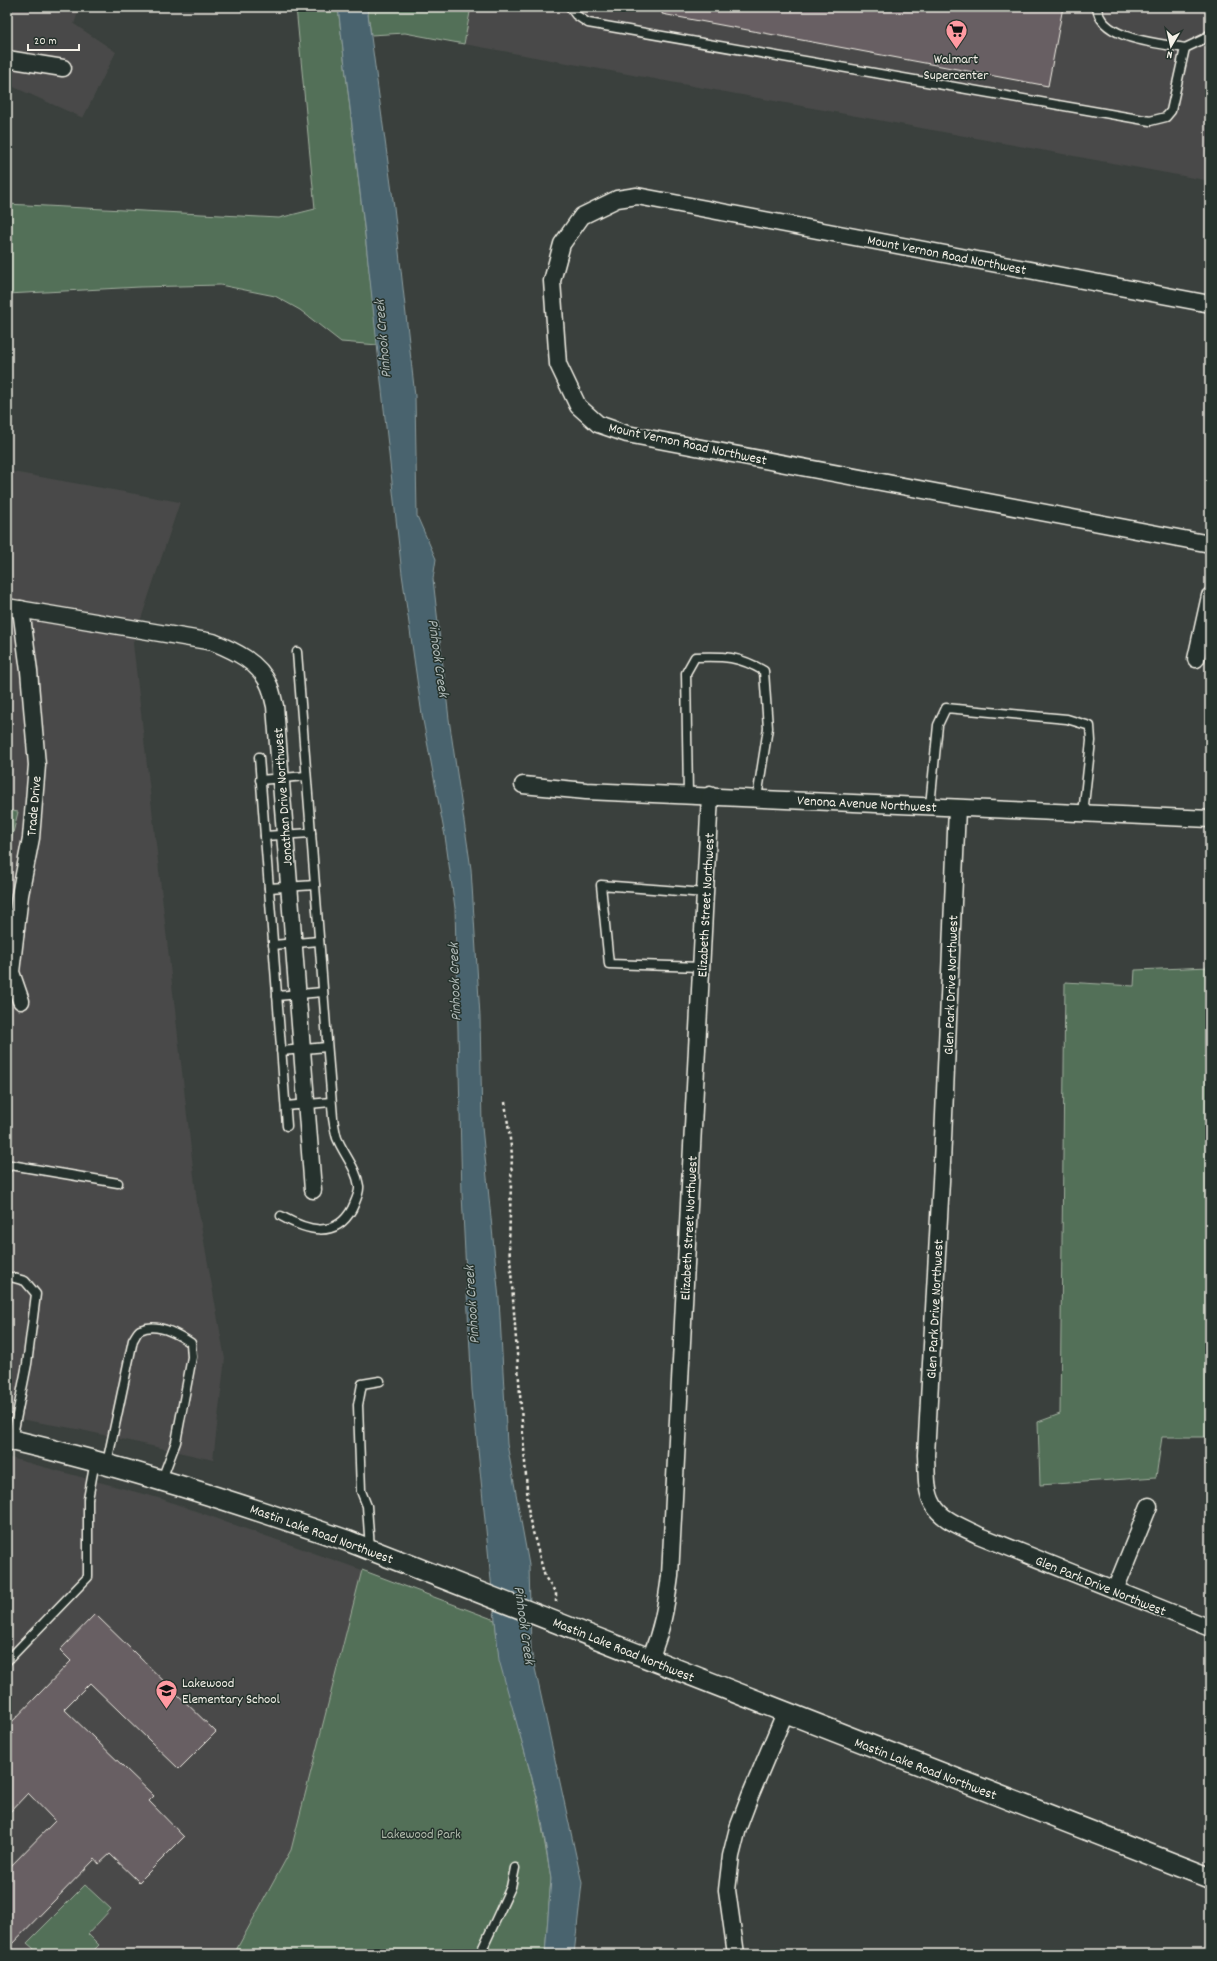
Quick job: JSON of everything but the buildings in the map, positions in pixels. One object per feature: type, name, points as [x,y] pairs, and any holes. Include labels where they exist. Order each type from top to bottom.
[{"type":"street","points":[[7,59],[63,68]]},
{"type":"street","name":"Mount Vernon Road Northwest","points":[[1210,304],[637,196],[617,199],[582,216],[562,244],[552,281],[558,364],[578,406],[598,424],[627,434],[1210,544]]},
{"type":"street","points":[[1196,659],[1210,596]]},
{"type":"street","name":"Jonathan Drive Northwest","points":[[14,608],[213,642],[242,656],[257,667],[269,685],[275,706],[313,1190]]},
{"type":"street","name":"Trade Drive","points":[[14,608],[29,672],[37,765],[31,838],[20,894],[11,972],[21,1001]]},
{"type":"street","name":"Venona Avenue Northwest","points":[[523,785],[586,790],[1210,819]]},
{"type":"street","name":"Elizabeth Street Northwest","points":[[650,1659],[660,1636],[670,1576],[710,795]]},
{"type":"street","name":"Glen Park Drive Northwest","points":[[957,808],[942,1163],[926,1454],[927,1484],[933,1504],[948,1520],[978,1535],[1210,1628]]},
{"type":"street","name":"Mastin Lake Road Northwest","points":[[10,1440],[101,1462],[162,1479],[247,1506],[370,1550],[1210,1878]]},
{"type":"street","points":[[1115,1590],[1149,1506]]},
{"type":"street","points":[[736,1954],[727,1890],[731,1856],[738,1828],[750,1796],[785,1713]]},
{"type":"lane","points":[[570,7],[576,15],[588,23],[1150,121],[1166,117],[1171,111],[1185,48]]},
{"type":"lane","points":[[1097,7],[1097,12],[1102,22],[1110,29],[1133,38],[1185,48],[1204,39],[1210,34]]},
{"type":"lane","points":[[281,1216],[296,1224],[315,1230],[335,1226],[348,1216],[357,1200],[359,1186],[352,1163],[337,1138],[331,1102],[297,652]]},
{"type":"lane","points":[[688,794],[686,673],[695,657],[723,656],[747,661],[764,671],[768,728],[756,798]]},
{"type":"lane","points":[[930,806],[938,725],[946,708],[1067,719],[1090,726],[1091,741],[1084,814]]},
{"type":"lane","points":[[259,757],[287,1126]]},
{"type":"lane","points":[[260,780],[306,776]]},
{"type":"lane","points":[[265,836],[311,832]]},
{"type":"lane","points":[[269,888],[315,885]]},
{"type":"lane","points":[[701,967],[609,964],[600,885],[705,893]]},
{"type":"lane","points":[[273,944],[319,941]]},
{"type":"lane","points":[[277,996],[323,992]]},
{"type":"lane","points":[[282,1051],[327,1047]]},
{"type":"lane","points":[[286,1106],[331,1102]]},
{"type":"lane","points":[[7,1168],[11,1165],[118,1183]]},
{"type":"lane","points":[[7,1276],[25,1281],[36,1294],[27,1364],[10,1440]]},
{"type":"lane","points":[[7,1661],[88,1577],[88,1499],[101,1462],[133,1340],[139,1331],[150,1327],[176,1333],[191,1343],[192,1357],[176,1442],[162,1479]]},
{"type":"lane","points":[[370,1550],[367,1506],[361,1491],[358,1405],[362,1384],[380,1381]]},
{"type":"lane","points":[[480,1954],[511,1887],[515,1868]]},
{"type":"path","points":[[506,1102],[512,1154],[509,1244],[529,1517],[545,1578],[556,1593],[549,1619]]},
{"type":"shaded area","points":[[7,7],[80,7],[74,24],[116,52],[83,118],[7,84]]},
{"type":"shaded area","points":[[471,7],[1210,7],[1210,181],[464,44]]},
{"type":"shaded area","points":[[7,471],[180,502],[133,643],[197,1202],[225,1359],[213,1460],[77,1429],[7,1417],[7,858],[18,813],[7,810]]},
{"type":"shaded area","name":"Lakewood Elementary School","points":[[7,1457],[162,1499],[362,1570],[291,1850],[234,1954],[7,1954]]},
{"type":"green space","points":[[296,7],[338,7],[378,345],[341,342],[300,310],[275,296],[220,285],[140,287],[7,294],[7,204],[279,218],[315,209]]},
{"type":"green space","points":[[367,7],[471,7],[464,44],[405,33],[371,35]]},
{"type":"green space","points":[[7,810],[18,812],[7,858]]},
{"type":"green space","points":[[1210,967],[1210,1437],[1162,1437],[1156,1477],[1040,1485],[1038,1422],[1060,1414],[1065,982],[1134,986],[1135,970]]},
{"type":"green space","name":"Lakewood Park","points":[[362,1570],[495,1620],[499,1656],[537,1798],[551,1879],[545,1954],[234,1954],[291,1850]]},
{"type":"green space","points":[[85,1885],[111,1909],[88,1934],[99,1945],[90,1954],[35,1954],[32,1952],[34,1949],[27,1943]]},
{"type":"water","name":"Pinhook Creek","points":[[338,7],[367,7],[394,207],[415,396],[417,516],[436,559],[433,579],[449,719],[471,869],[480,1016],[482,1127],[499,1299],[507,1444],[529,1565],[531,1650],[582,1883],[574,1954],[545,1954],[551,1879],[539,1803],[499,1660],[472,1390],[462,1194],[455,908],[445,836],[422,715],[402,574],[365,234]]},
{"type":"place","name":"Walmart Supercenter","points":[[956,50]]},
{"type":"place","name":"Lakewood Elementary School","points":[[167,1710]]}]
